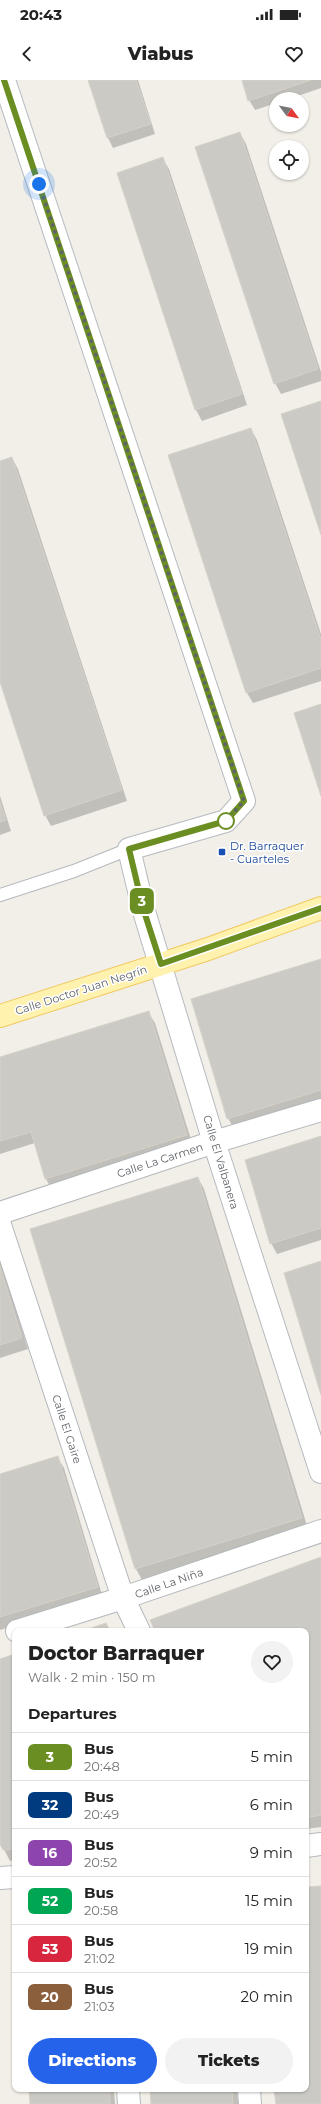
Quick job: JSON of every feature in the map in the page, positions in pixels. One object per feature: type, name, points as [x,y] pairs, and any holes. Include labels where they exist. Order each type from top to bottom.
[{"type":"main road","name":"Calle Doctor Juan Negrín","points":[[0,1016],[161,964],[321,908]]},
{"type":"street","points":[[4,80],[244,801],[226,821],[129,849]]},
{"type":"street","name":"Calle El Valbanera","points":[[129,849],[143,908],[214,1142],[321,1472]]},
{"type":"street","name":"Calle La Carmen","points":[[0,1213],[214,1142],[321,1110]]},
{"type":"street","name":"Calle El Gaire","points":[[0,1225],[123,1598],[138,1628]]},
{"type":"street","name":"Calle La Niña","points":[[26,1628],[123,1598],[321,1531]]},
{"type":"street","name":"Calle La Niña","points":[[0,1636],[12,1632]]},
{"type":"street","points":[[309,1846],[321,1844]]},
{"type":"street","points":[[0,1878],[12,1877]]},
{"type":"street","points":[[128,2092],[129,2104]]},
{"type":"street","points":[[249,2092],[250,2104]]},
{"type":"lane","points":[[0,895],[74,871],[129,849]]},
{"type":"building","points":[[88,80],[136,80],[151,124],[107,138]]},
{"type":"building","points":[[242,80],[311,80],[275,92],[269,92],[269,94],[248,101]]},
{"type":"building","points":[[240,132],[318,369],[274,384],[195,147]]},
{"type":"building","points":[[163,157],[242,394],[195,410],[117,173]]},
{"type":"building","points":[[321,401],[321,535],[281,414]]},
{"type":"building","points":[[251,428],[321,640],[321,668],[246,693],[168,455]]},
{"type":"building","points":[[12,457],[122,790],[44,816],[0,682],[0,461]]},
{"type":"building","points":[[321,704],[321,796],[294,713]]},
{"type":"building","points":[[0,802],[6,820],[0,822]]},
{"type":"building","points":[[321,959],[321,1090],[227,1119],[191,999]]},
{"type":"building","points":[[149,1011],[187,1135],[45,1179],[31,1132],[0,1141],[0,1057]]},
{"type":"building","points":[[321,1136],[321,1228],[270,1244],[245,1160]]},
{"type":"building","points":[[198,1177],[302,1518],[135,1569],[30,1229]]},
{"type":"building","points":[[321,1261],[321,1395],[284,1273]]},
{"type":"building","points":[[0,1266],[22,1338],[0,1345]]},
{"type":"building","points":[[58,1456],[98,1587],[0,1617],[0,1474]]},
{"type":"building","points":[[321,1557],[321,1815],[309,1817],[309,1628],[154,1628],[150,1620]]},
{"type":"building","points":[[106,1623],[108,1628],[92,1628]]},
{"type":"building","points":[[12,1655],[12,1849],[3,1850],[0,1844],[0,1659]]},
{"type":"building","points":[[321,1886],[321,2104],[276,2104],[274,2092],[309,2092],[309,1887]]},
{"type":"building","points":[[29,2092],[109,2092],[110,2104],[30,2104]]},
{"type":"building","points":[[150,2092],[232,2092],[233,2104],[151,2104]]},
{"type":"bus line","name":"3","points":[[4,80],[244,801],[226,821],[129,849],[143,908],[161,964],[208,949],[321,908]]},
{"type":"place","name":"Dr. Barraquer - Cuarteles","points":[[222,852]]},
{"type":"route","points":[[39,184],[244,801],[226,821]]}]
